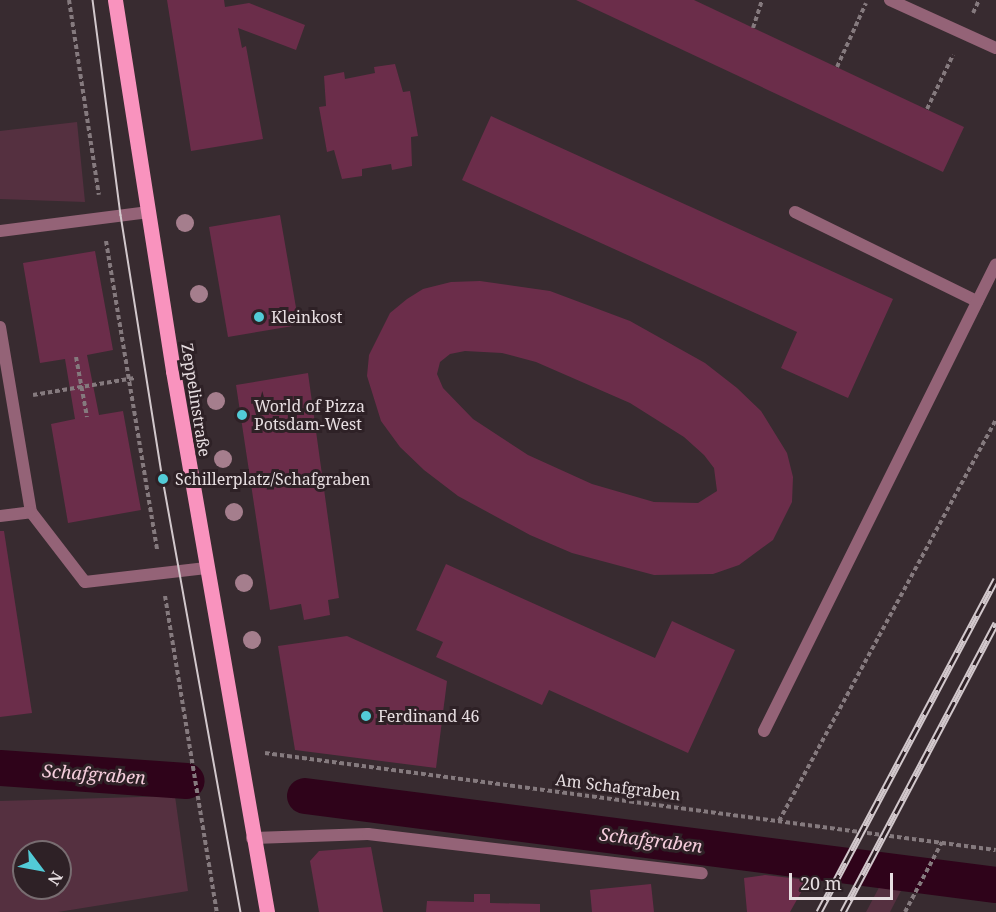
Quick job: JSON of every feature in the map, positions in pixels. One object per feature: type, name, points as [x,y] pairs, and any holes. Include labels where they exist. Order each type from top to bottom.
[{"type":"main road","name":"Zeppelinstraße","points":[[115,0],[206,568],[266,912]]},
{"type":"street","points":[[890,0],[996,48]]},
{"type":"street","points":[[0,231],[149,212]]},
{"type":"street","points":[[795,212],[977,301]]},
{"type":"street","points":[[764,731],[996,264]]},
{"type":"street","points":[[0,327],[31,512],[85,582],[206,568]]},
{"type":"street","points":[[0,516],[31,512]]},
{"type":"street","points":[[252,838],[368,834],[702,873]]},
{"type":"path","points":[[69,0],[102,218],[133,378],[161,573],[217,912]]},
{"type":"path","points":[[753,27],[762,0]]},
{"type":"path","points":[[837,67],[868,0]]},
{"type":"path","points":[[75,357],[87,417]]},
{"type":"path","points":[[12,399],[133,378]]},
{"type":"path","points":[[779,821],[996,419]]},
{"type":"path","name":"Am Schafgraben","points":[[238,750],[996,850]]},
{"type":"path","points":[[906,910],[942,842]]},
{"type":"shaded area","points":[[77,122],[85,202],[0,199],[0,131]]},
{"type":"shaded area","points":[[175,796],[188,891],[58,912],[0,912],[0,801]]},
{"type":"shaded area","points":[[883,880],[905,883],[890,912],[866,912]]},
{"type":"building","points":[[167,0],[224,0],[225,7],[249,3],[305,25],[296,50],[238,28],[242,48],[246,46],[263,139],[191,151]]},
{"type":"building","points":[[576,0],[694,0],[964,127],[943,172]]},
{"type":"building","points":[[395,64],[403,92],[410,91],[418,136],[411,137],[412,166],[392,170],[391,164],[362,169],[362,176],[342,179],[334,150],[327,152],[319,107],[326,106],[324,76],[344,72],[345,79],[375,73],[374,67]]},
{"type":"building","points":[[491,116],[893,299],[848,398],[781,368],[797,332],[462,180]]},
{"type":"building","points":[[280,215],[299,325],[228,337],[209,227]]},
{"type":"building","points":[[95,251],[113,350],[87,355],[99,415],[123,411],[141,510],[68,523],[51,424],[75,419],[65,359],[40,363],[23,263]]},
{"type":"building","points":[[480,281],[550,291],[630,321],[705,363],[737,388],[761,411],[787,453],[793,477],[792,502],[773,540],[739,565],[713,574],[654,575],[572,553],[530,535],[458,496],[424,470],[400,447],[381,421],[367,376],[369,355],[390,313],[423,289],[451,282]],"holes":[[[465,351],[502,353],[536,362],[630,403],[684,437],[704,455],[714,468],[717,491],[698,503],[654,502],[592,484],[528,455],[473,419],[443,388],[437,374],[440,362],[450,354]]]},
{"type":"building","points":[[308,373],[339,598],[328,600],[330,615],[304,620],[301,604],[270,610],[236,385]]},
{"type":"building","points":[[0,531],[4,531],[32,713],[0,717]]},
{"type":"building","points":[[446,564],[655,658],[672,621],[735,650],[688,753],[549,690],[542,705],[436,657],[443,642],[416,630]]},
{"type":"building","name":"Ferdinand 46","points":[[347,636],[447,681],[436,768],[295,750],[278,646]]},
{"type":"building","points":[[371,847],[383,912],[319,912],[310,861],[319,851]]},
{"type":"building","points":[[765,875],[808,880],[790,912],[747,912],[744,878]]},
{"type":"building","points":[[651,884],[654,912],[592,912],[590,890]]},
{"type":"building","points":[[474,894],[490,894],[490,903],[540,904],[540,912],[426,912],[427,901],[474,902]]},
{"type":"waterway","name":"Schafgraben","points":[[0,768],[187,781]]},
{"type":"waterway","name":"Schafgraben","points":[[305,796],[996,885]]},
{"type":"tram line","points":[[93,0],[121,215],[163,479],[241,912]]},
{"type":"railway","points":[[819,912],[996,579]]},
{"type":"railway","points":[[843,912],[996,623]]},
{"type":"place","name":"Kleinkost","points":[[259,317]]},
{"type":"place","name":"World of Pizza Potsdam-West","points":[[242,415]]},
{"type":"place","name":"Schillerplatz/Schafgraben","points":[[163,479]]},
{"type":"place","name":"Ferdinand 46","points":[[366,716]]}]
